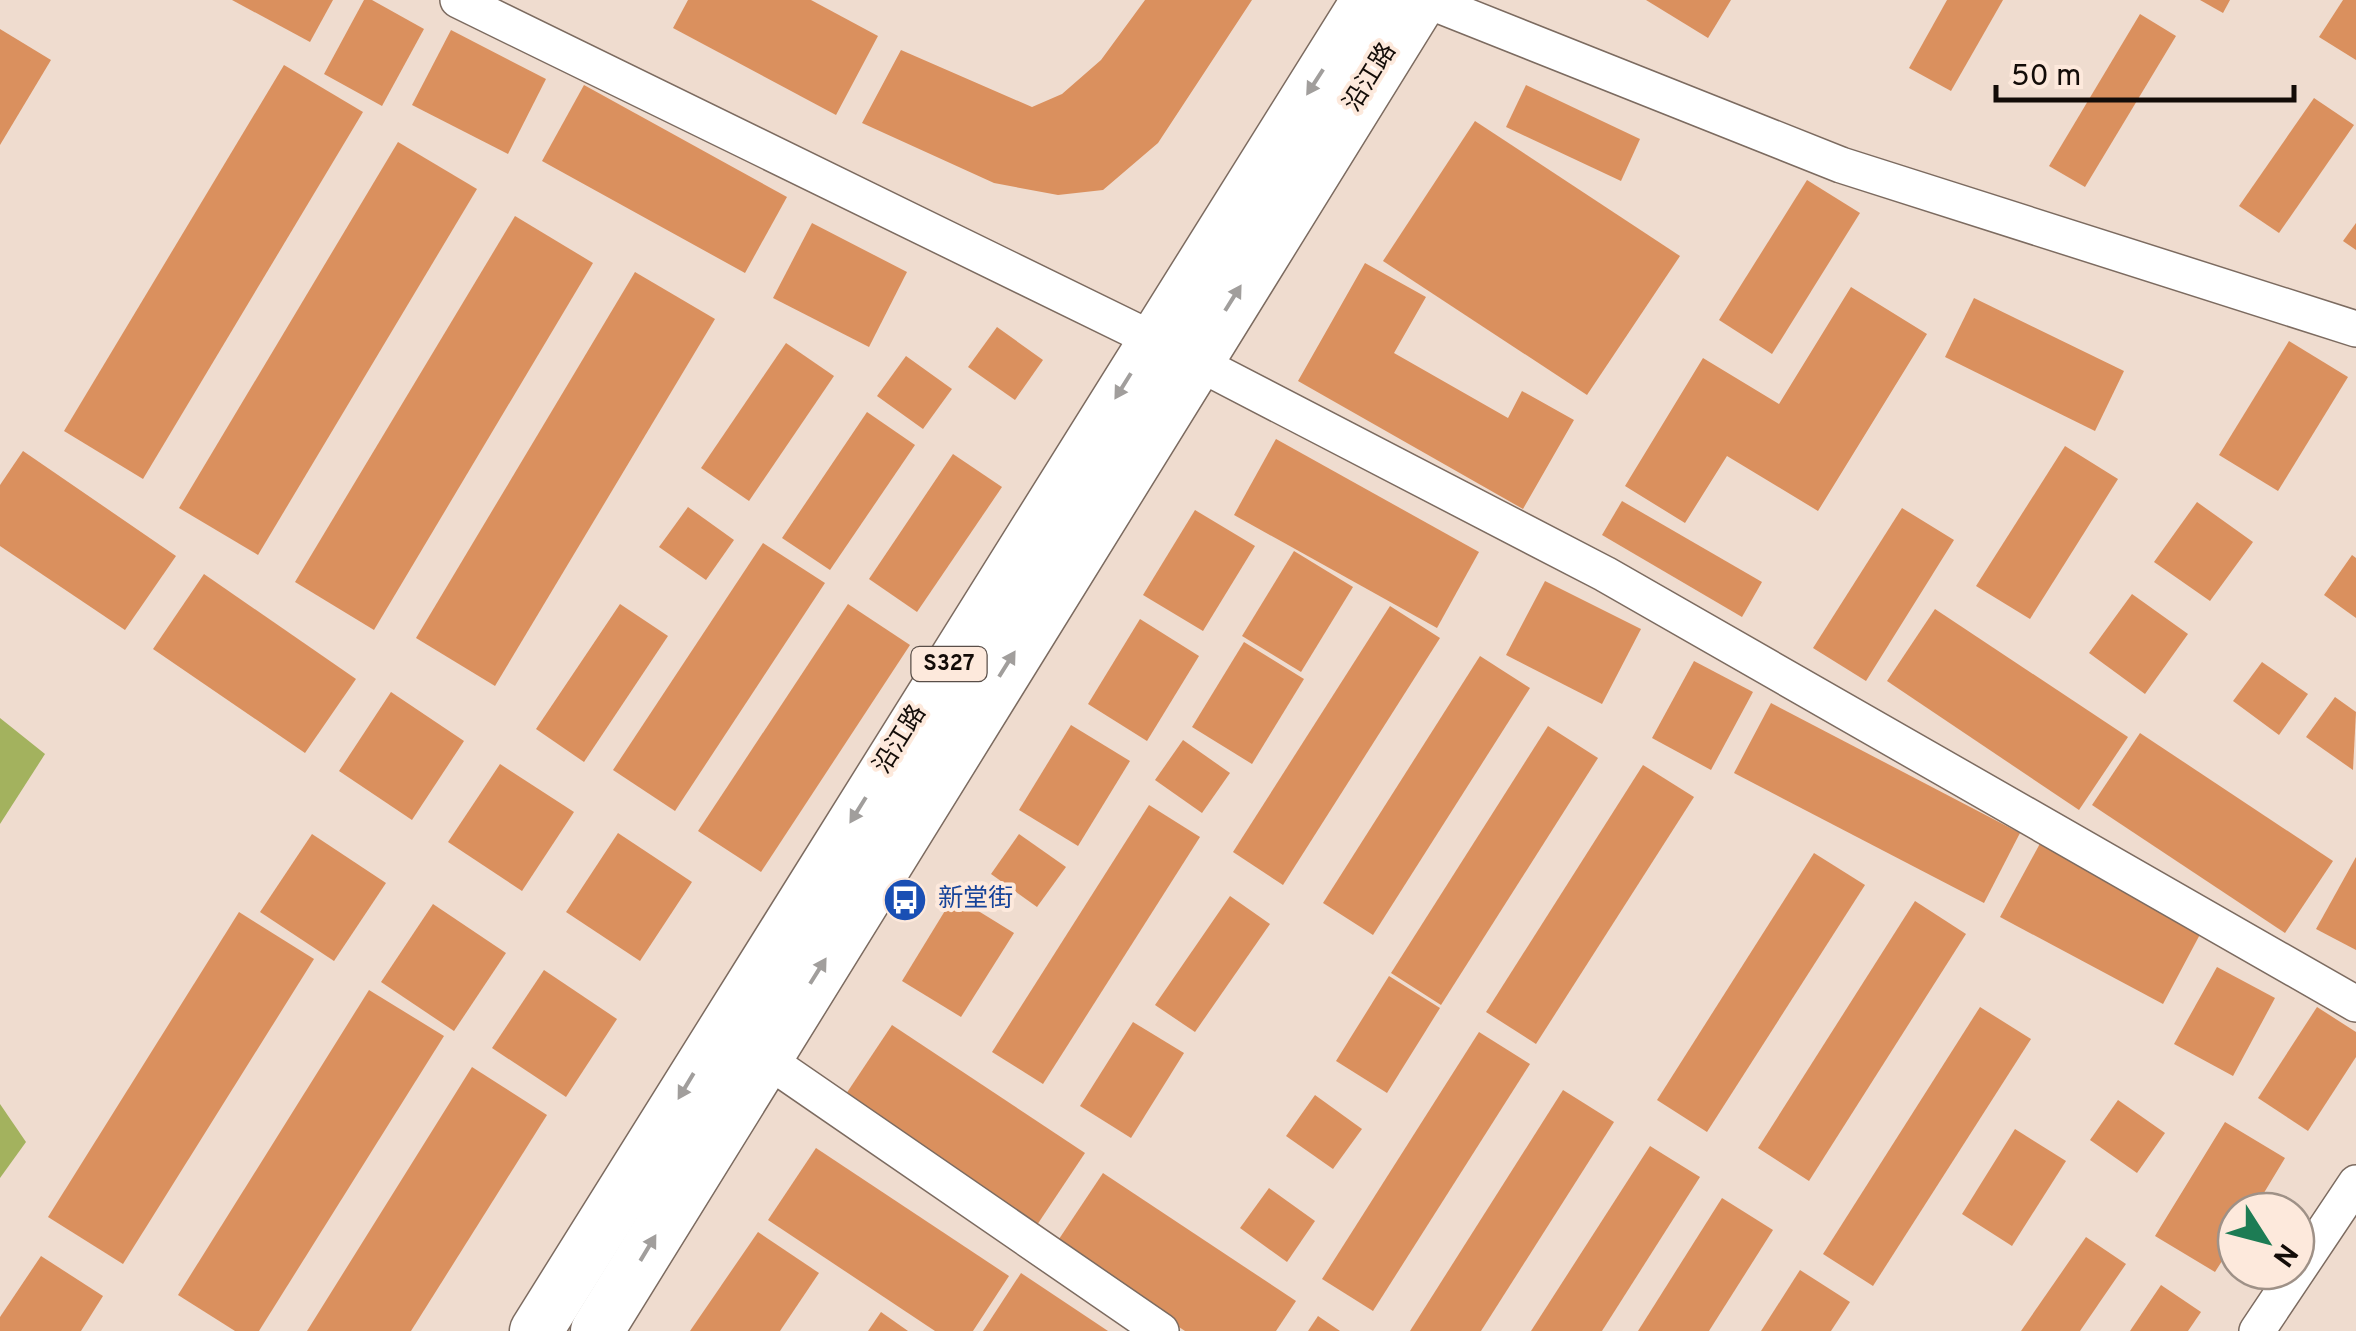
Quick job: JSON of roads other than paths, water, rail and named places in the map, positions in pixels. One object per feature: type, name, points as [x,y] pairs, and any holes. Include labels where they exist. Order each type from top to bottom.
[{"type":"main road","name":"沿江路","points":[[598,1331],[764,1058],[1173,351],[1368,0]]},
{"type":"main road","name":"沿江路","points":[[536,1331],[721,1029],[1173,351],[1424,0]]},
{"type":"street","points":[[458,0],[1173,351],[1605,574],[2356,1004]]},
{"type":"street","points":[[1424,0],[1841,165],[2356,329]]},
{"type":"street","points":[[721,1029],[1161,1331]]},
{"type":"street","points":[[2257,1331],[2356,1184]]},
{"type":"place","name":"新堂街","points":[[905,900]]}]
